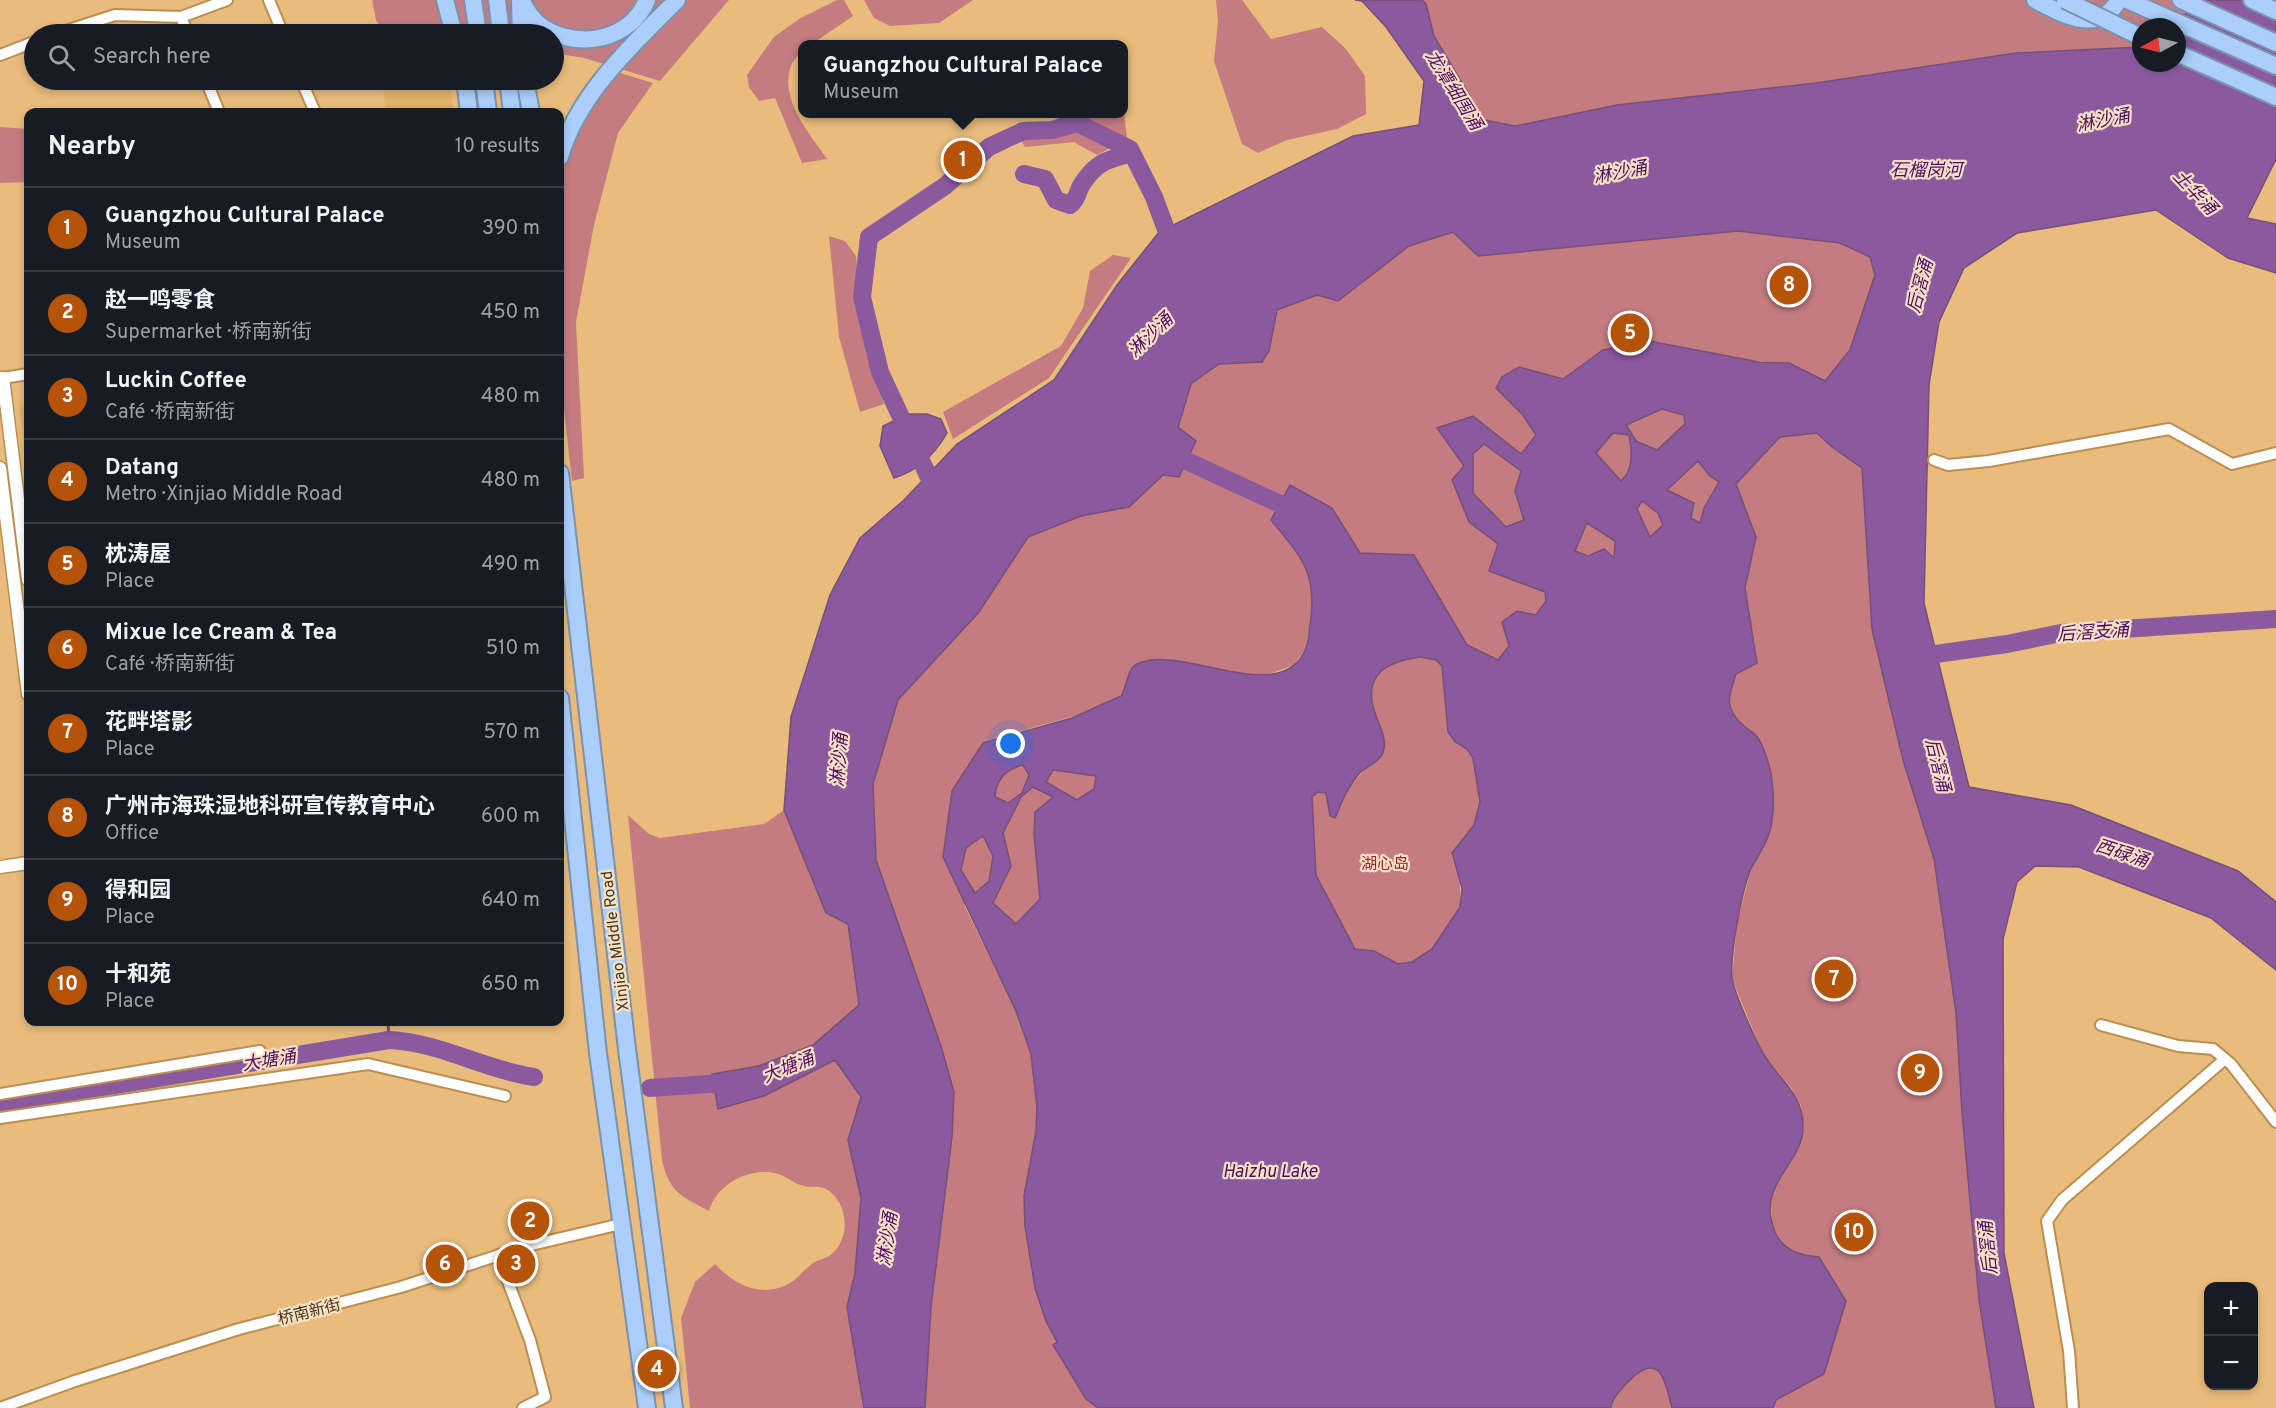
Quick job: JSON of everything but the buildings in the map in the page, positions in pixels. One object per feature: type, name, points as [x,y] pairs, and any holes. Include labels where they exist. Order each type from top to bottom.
[{"type":"highway","points":[[445,0],[453,24]]},
{"type":"highway","points":[[453,0],[455,24]]},
{"type":"highway","points":[[473,0],[477,24]]},
{"type":"highway","points":[[497,0],[500,24]]},
{"type":"highway","points":[[520,0],[521,24]]},
{"type":"highway","points":[[520,0],[539,24]]},
{"type":"highway","points":[[564,35],[578,40],[599,39],[618,32],[633,20],[647,0]]},
{"type":"highway","points":[[648,28],[664,0]]},
{"type":"highway","points":[[564,148],[578,115],[600,84],[648,28],[677,0]]},
{"type":"highway","points":[[2035,0],[2065,17],[2084,22],[2106,14],[2119,0]]},
{"type":"highway","points":[[2065,0],[2132,33]]},
{"type":"highway","points":[[2127,0],[2276,66]]},
{"type":"highway","points":[[2181,0],[2276,43]]},
{"type":"highway","points":[[2252,0],[2276,11]]},
{"type":"highway","points":[[2186,57],[2276,97]]},
{"type":"highway","points":[[466,90],[468,108]]},
{"type":"highway","points":[[485,90],[488,108]]},
{"type":"highway","points":[[509,90],[512,108]]},
{"type":"highway","points":[[527,90],[530,108]]},
{"type":"highway","name":"Xinjiao Middle Road","points":[[564,507],[627,1049],[674,1408]]},
{"type":"highway","name":"Xinjiao Middle Road","points":[[564,768],[566,803],[598,1053],[647,1408]]},
{"type":"street","points":[[87,24],[115,15],[181,17],[227,0]]},
{"type":"street","points":[[269,0],[279,24]]},
{"type":"street","points":[[181,17],[184,24]]},
{"type":"street","points":[[0,56],[24,46]]},
{"type":"street","points":[[210,90],[217,108]]},
{"type":"street","points":[[305,90],[313,108]]},
{"type":"street","points":[[24,375],[1,378],[24,549]]},
{"type":"street","points":[[1934,460],[1948,465],[1989,461],[2169,429],[2232,464],[2276,453]]},
{"type":"street","points":[[0,468],[24,662]]},
{"type":"street","points":[[0,867],[24,864]]},
{"type":"street","points":[[2101,1025],[2178,1046],[2213,1049],[2225,1059],[2276,1122]]},
{"type":"street","points":[[0,1094],[260,1051]]},
{"type":"street","points":[[2073,1408],[2069,1351],[2047,1221],[2062,1200],[2225,1059]]},
{"type":"street","points":[[0,1118],[368,1064],[505,1096]]},
{"type":"street","name":"桥南新街","points":[[0,1408],[75,1381],[239,1329],[400,1287],[561,1237],[621,1224]]},
{"type":"street","points":[[498,1255],[530,1340],[545,1397],[523,1408]]},
{"type":"shaded area","points":[[383,90],[451,90],[453,108],[386,108]]},
{"type":"shaded area","points":[[24,404],[24,446],[19,405]]},
{"type":"green space","points":[[372,0],[729,0],[660,81],[584,58],[564,55],[564,24],[379,24]]},
{"type":"green space","points":[[837,0],[844,0],[853,16],[818,40],[798,40],[798,54],[790,69],[788,82],[790,94],[798,118],[827,159],[802,163],[775,98],[759,101],[749,87],[747,75],[774,37],[799,19]]},
{"type":"green space","points":[[864,0],[973,0],[939,23],[890,26],[874,18]]},
{"type":"green space","points":[[1216,0],[1242,0],[1271,39],[1322,27],[1346,49],[1365,76],[1366,114],[1337,129],[1287,140],[1258,153],[1242,144],[1214,61],[1218,21]]},
{"type":"green space","points":[[1422,0],[2205,0],[2180,18],[2132,18],[2132,47],[2016,53],[1816,83],[1617,105],[1515,126],[1484,120],[1434,36],[1426,4]]},
{"type":"green space","points":[[617,72],[653,83],[618,133],[594,225],[576,322],[584,478],[572,481],[564,409],[564,168],[567,144]]},
{"type":"green space","points":[[1058,118],[1125,118],[1127,139],[1097,155],[1074,142],[1025,147],[1013,127],[1054,122]]},
{"type":"green space","points":[[0,127],[24,129],[24,182],[0,183]]},
{"type":"green space","points":[[1453,231],[1478,256],[1738,231],[1840,243],[1870,257],[1875,275],[1850,350],[1825,381],[1789,363],[1603,350],[1563,379],[1519,367],[1496,388],[1522,414],[1536,435],[1520,454],[1473,416],[1438,429],[1464,466],[1469,522],[1498,544],[1530,587],[1545,592],[1546,601],[1536,615],[1517,611],[1510,646],[1498,660],[1467,645],[1414,555],[1360,553],[1332,508],[1271,520],[1304,560],[1314,601],[1306,648],[1294,665],[1261,677],[1167,659],[1121,696],[1089,712],[1017,732],[952,791],[965,907],[1016,1011],[1031,1054],[1037,1107],[1036,1131],[1024,1196],[1025,1226],[1035,1288],[1046,1321],[1058,1342],[1053,1345],[1086,1399],[1098,1408],[925,1408],[931,1307],[952,1137],[941,1046],[876,860],[873,784],[898,700],[979,612],[1028,537],[1081,516],[1129,507],[1163,475],[1191,384],[1219,364],[1262,362],[1269,351],[1277,310],[1317,295],[1338,301],[1409,246]]},
{"type":"green space","points":[[829,236],[845,241],[856,256],[862,320],[884,404],[860,412],[839,337]]},
{"type":"green space","points":[[1113,255],[1131,258],[1049,378],[953,439],[943,412],[1061,346],[1083,308],[1090,271]]},
{"type":"green space","points":[[1662,409],[1684,415],[1686,424],[1658,450],[1636,441],[1626,425]]},
{"type":"green space","points":[[1613,433],[1629,435],[1630,441],[1630,466],[1621,482],[1596,454]]},
{"type":"green space","points":[[1817,433],[1832,447],[1862,468],[1872,629],[1903,760],[1934,859],[1956,1013],[1962,1112],[1979,1300],[1996,1408],[1773,1408],[1776,1400],[1824,1374],[1819,1257],[1803,1255],[1787,1248],[1778,1239],[1772,1224],[1771,1200],[1775,1186],[1804,1128],[1801,1106],[1792,1089],[1763,1054],[1732,979],[1737,923],[1750,873],[1770,831],[1757,738],[1735,717],[1730,704],[1736,674],[1757,663],[1745,588],[1755,537],[1736,484],[1780,437]]},
{"type":"green space","points":[[1484,444],[1521,471],[1515,491],[1524,520],[1506,527],[1473,493],[1473,454]]},
{"type":"green space","points":[[1698,461],[1710,476],[1719,482],[1704,508],[1700,524],[1691,518],[1667,490]]},
{"type":"green space","points":[[1643,500],[1658,513],[1663,525],[1650,538],[1637,509]]},
{"type":"green space","points":[[1588,523],[1615,541],[1614,559],[1588,556],[1575,551]]},
{"type":"green space","name":"湖心岛","points":[[1421,657],[1436,660],[1442,666],[1448,732],[1455,742],[1467,749],[1473,758],[1480,802],[1474,825],[1452,857],[1460,880],[1460,907],[1432,949],[1412,962],[1398,964],[1370,950],[1355,949],[1316,875],[1312,797],[1318,792],[1326,793],[1335,818],[1344,794],[1384,747],[1372,699],[1376,679],[1390,666]]},
{"type":"green space","points":[[1023,765],[1029,775],[1022,793],[1008,803],[995,797],[997,785],[1003,776]]},
{"type":"green space","points":[[1053,770],[1096,776],[1094,789],[1077,800],[1046,783]]},
{"type":"green space","points":[[1032,787],[1053,797],[1034,834],[1040,899],[1016,924],[993,903],[1011,866],[1003,833],[1021,796]]},
{"type":"green space","points":[[784,810],[826,913],[848,924],[859,1005],[813,1045],[759,1066],[713,1074],[764,1096],[835,1060],[861,1097],[848,1140],[861,1198],[855,1273],[847,1307],[864,1408],[690,1408],[681,1318],[695,1282],[715,1264],[738,1282],[755,1289],[774,1289],[789,1284],[813,1263],[828,1257],[839,1246],[844,1229],[843,1210],[839,1202],[826,1189],[800,1185],[775,1173],[754,1173],[735,1180],[719,1193],[709,1211],[684,1197],[668,1179],[662,1160],[628,815],[649,834],[660,838],[764,824]]},
{"type":"green space","points":[[983,836],[993,856],[989,881],[974,893],[961,870],[966,848]]},
{"type":"green space","points":[[1648,1366],[1663,1378],[1672,1408],[1611,1408],[1615,1396],[1625,1384],[1636,1373]]},
{"type":"water","name":"Haizhu Lake","points":[[1355,0],[1422,0],[1426,4],[1434,36],[1484,120],[1515,126],[1617,105],[1816,83],[2016,53],[2132,47],[2132,72],[2186,72],[2186,18],[2180,18],[2205,0],[2276,0],[2276,159],[2247,218],[2276,224],[2276,273],[2228,258],[2156,210],[2017,233],[1964,268],[1939,322],[1929,385],[1924,603],[1969,787],[2071,805],[2238,871],[2276,902],[2276,970],[2211,918],[2079,867],[2035,866],[2017,882],[2003,939],[2004,1253],[2034,1408],[1996,1408],[1979,1300],[1962,1112],[1956,1013],[1934,859],[1903,760],[1872,629],[1862,468],[1832,447],[1817,433],[1780,437],[1736,484],[1756,537],[1745,588],[1757,663],[1736,674],[1730,702],[1733,714],[1757,736],[1763,747],[1769,764],[1773,806],[1769,835],[1750,871],[1743,894],[1734,939],[1732,978],[1740,1004],[1760,1047],[1795,1096],[1802,1115],[1801,1140],[1796,1153],[1775,1187],[1771,1200],[1770,1215],[1775,1232],[1787,1248],[1805,1255],[1819,1257],[1846,1301],[1824,1374],[1776,1400],[1773,1408],[1672,1408],[1662,1377],[1653,1368],[1637,1374],[1626,1384],[1614,1398],[1611,1408],[1098,1408],[1086,1399],[1053,1345],[1057,1342],[1046,1321],[1035,1288],[1025,1226],[1024,1196],[1036,1131],[1037,1107],[1031,1054],[1016,1011],[943,857],[952,791],[983,743],[1072,718],[1121,696],[1131,670],[1137,664],[1156,660],[1178,661],[1253,675],[1276,674],[1294,666],[1308,642],[1312,592],[1305,567],[1299,556],[1271,520],[1290,485],[1332,508],[1360,553],[1414,555],[1467,645],[1498,660],[1509,646],[1502,622],[1517,611],[1536,615],[1546,601],[1545,592],[1489,571],[1498,544],[1469,522],[1452,480],[1464,466],[1437,428],[1473,416],[1521,454],[1536,435],[1522,414],[1496,388],[1502,377],[1519,367],[1563,379],[1603,350],[1649,341],[1759,362],[1789,363],[1825,381],[1850,350],[1875,275],[1870,257],[1840,243],[1738,231],[1478,256],[1453,232],[1409,246],[1338,301],[1317,295],[1277,310],[1269,351],[1262,362],[1219,364],[1191,384],[1178,427],[1196,441],[1179,477],[1163,475],[1129,507],[1081,516],[1028,537],[979,612],[898,700],[873,784],[876,860],[941,1046],[954,1092],[952,1137],[931,1307],[925,1408],[864,1408],[847,1307],[855,1273],[861,1198],[848,1140],[861,1097],[835,1060],[764,1096],[718,1109],[712,1074],[759,1066],[813,1045],[859,1005],[848,924],[826,913],[784,810],[791,717],[830,595],[860,538],[904,500],[957,444],[1054,380],[1117,285],[1159,232],[1353,136],[1419,125],[1424,81],[1386,27],[1362,1]],"holes":[[[1662,409],[1684,415],[1685,424],[1657,450],[1636,441],[1626,425]],[[1613,433],[1629,435],[1630,466],[1621,481],[1596,453]],[[1484,444],[1521,471],[1515,491],[1524,520],[1506,527],[1473,493],[1473,454]],[[1698,461],[1710,476],[1719,482],[1704,508],[1700,523],[1691,518],[1694,503],[1667,490]],[[1642,501],[1658,513],[1663,525],[1650,537],[1637,509]],[[1587,523],[1615,541],[1614,558],[1604,549],[1588,556],[1575,551]],[[1421,657],[1436,660],[1442,666],[1448,732],[1455,742],[1467,749],[1473,758],[1480,802],[1474,825],[1452,853],[1462,888],[1460,907],[1432,949],[1412,962],[1398,964],[1374,951],[1355,949],[1316,875],[1312,797],[1318,792],[1326,793],[1330,816],[1335,818],[1355,779],[1383,753],[1384,743],[1372,700],[1372,689],[1380,672],[1398,662]],[[1023,765],[1029,775],[1022,793],[1008,803],[995,797],[997,785],[1003,776]],[[1053,770],[1096,776],[1094,789],[1077,800],[1046,782]],[[1033,787],[1053,797],[1035,812],[1034,834],[1040,899],[1016,924],[993,903],[1011,866],[1003,833],[1021,797]],[[983,836],[993,856],[989,881],[975,893],[961,870],[966,848]]]},
{"type":"water","points":[[908,414],[927,414],[941,419],[947,433],[925,461],[911,471],[894,478],[880,446],[883,426]]},
{"type":"waterway","points":[[938,497],[880,372],[862,297],[869,237],[945,186],[989,147],[1023,131],[1052,130],[1077,123],[1130,149],[1154,197],[1174,251]]},
{"type":"waterway","points":[[1024,174],[1045,179],[1056,200],[1070,205],[1093,170],[1110,160],[1132,153]]},
{"type":"waterway","points":[[1189,462],[1280,504]]},
{"type":"waterway","name":"后滘支涌","points":[[1914,657],[2007,644],[2061,633],[2276,619]]},
{"type":"waterway","points":[[388,1026],[389,1040]]},
{"type":"waterway","name":"大塘涌","points":[[0,1104],[389,1040],[426,1046],[498,1069],[534,1077]]},
{"type":"waterway","name":"大塘涌","points":[[650,1088],[738,1082]]},
{"type":"place","name":"Guangzhou Cultural Palace","points":[[963,160]]},
{"type":"place","name":"广州市海珠湿地科研宣传教育中心","points":[[1789,285]]},
{"type":"place","name":"枕涛屋","points":[[1630,333]]},
{"type":"place","name":"花畔塔影","points":[[1834,979]]},
{"type":"place","name":"得和园","points":[[1920,1073]]},
{"type":"place","name":"赵一鸣零食","points":[[530,1221]]},
{"type":"place","name":"十和苑","points":[[1854,1232]]},
{"type":"place","name":"Mixue Ice Cream & Tea","points":[[445,1264]]},
{"type":"place","name":"Luckin Coffee","points":[[516,1264]]},
{"type":"place","name":"Datang","points":[[657,1369]]},
{"type":"water label","name":"龙潭细围涌","points":[[1454,90]]},
{"type":"water label","name":"淋沙涌","points":[[2103,120]]},
{"type":"water label","name":"石榴岗河","points":[[1926,170]]},
{"type":"water label","name":"淋沙涌","points":[[1620,172]]},
{"type":"water label","name":"土华涌","points":[[2195,192]]},
{"type":"water label","name":"后滘涌","points":[[1920,286]]},
{"type":"water label","name":"淋沙涌","points":[[1150,335]]},
{"type":"water label","name":"淋沙涌","points":[[839,760]]},
{"type":"water label","name":"后滘涌","points":[[1938,765]]},
{"type":"water label","name":"西碌涌","points":[[2122,853]]},
{"type":"water label","name":"淋沙涌","points":[[887,1239]]},
{"type":"water label","name":"后滘涌","points":[[1988,1248]]}]
